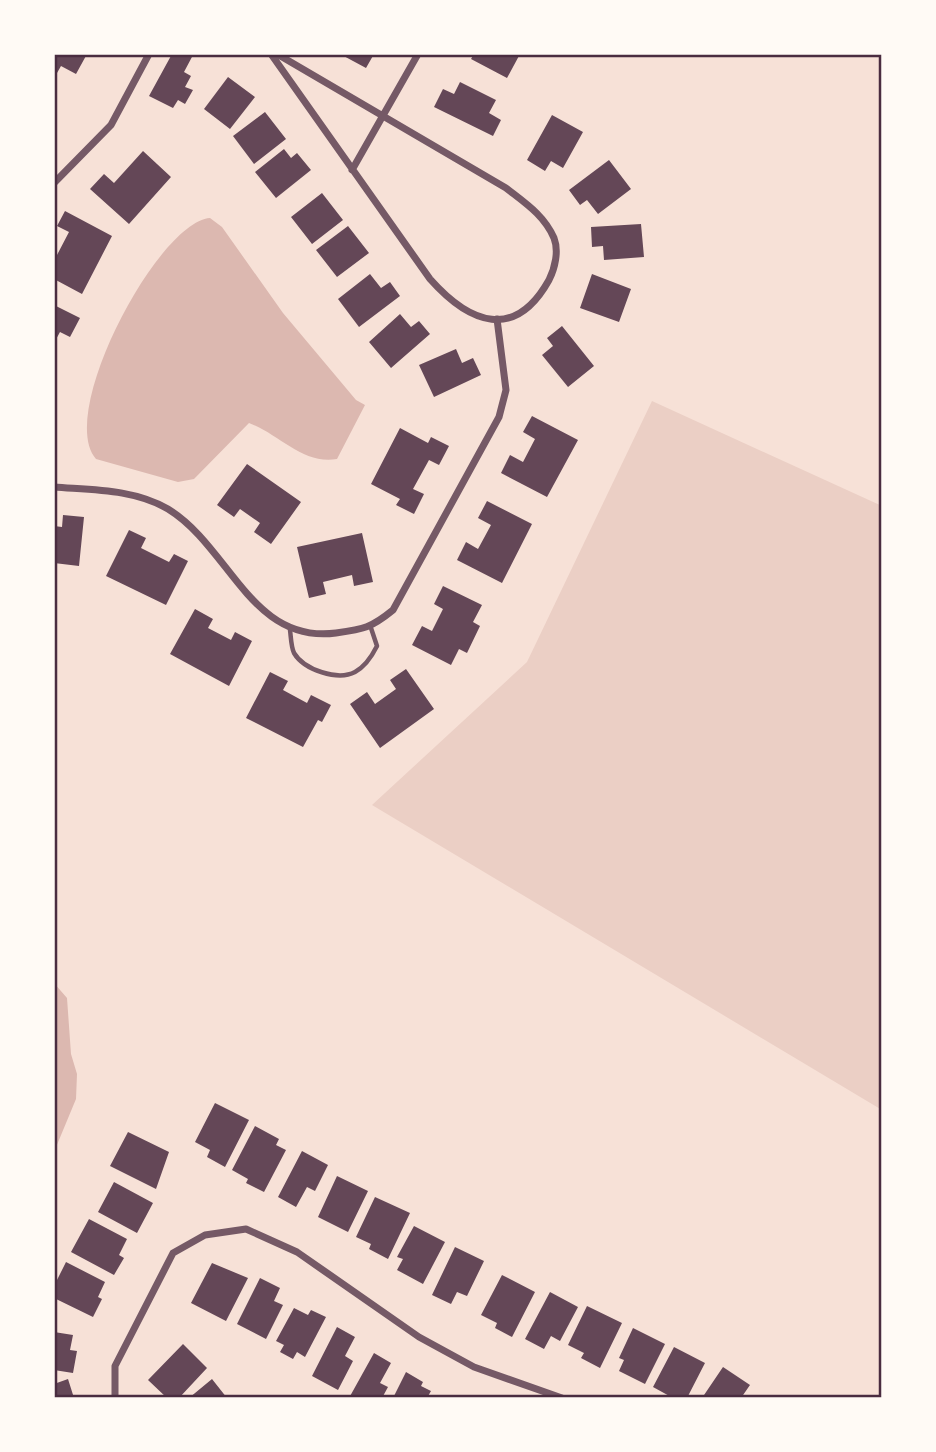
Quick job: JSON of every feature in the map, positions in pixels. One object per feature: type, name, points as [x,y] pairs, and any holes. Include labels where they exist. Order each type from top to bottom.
[{"type":"street","points":[[54,183],[111,125],[149,54]]},
{"type":"street","points":[[271,54],[352,170],[450,302],[478,317],[510,320],[537,302],[555,268],[555,240],[536,211],[506,188],[277,54]]},
{"type":"street","points":[[352,170],[418,54]]},
{"type":"street","points":[[54,487],[132,494],[168,509],[200,535],[265,614],[290,630],[326,634],[371,628],[393,610],[499,417],[506,390],[497,319]]},
{"type":"street","points":[[115,1398],[115,1366],[173,1253],[205,1235],[246,1229],[297,1252],[419,1336],[474,1367],[562,1398]]},
{"type":"lane","points":[[290,630],[293,652],[308,666],[328,674],[354,673],[369,660],[377,646],[371,628]]},
{"type":"shaded area","points":[[210,218],[222,227],[283,313],[356,400],[365,405],[337,459],[325,460],[302,453],[249,423],[194,479],[178,482],[96,459],[87,436],[90,403],[101,364],[119,323],[141,284],[165,251],[189,228]]},
{"type":"shaded area","points":[[652,401],[882,506],[882,1110],[372,805],[527,662]]},
{"type":"shaded area","points":[[54,983],[67,998],[71,1054],[77,1074],[76,1099],[54,1152]]},
{"type":"building","points":[[54,54],[87,54],[76,74],[61,66],[57,73],[54,71]]},
{"type":"building","points":[[172,54],[193,55],[184,72],[191,76],[185,87],[193,90],[185,104],[178,100],[173,108],[149,96]]},
{"type":"building","points":[[340,54],[374,54],[366,68]]},
{"type":"building","points":[[474,54],[520,54],[507,78],[471,59]]},
{"type":"building","points":[[228,77],[255,97],[230,129],[204,109]]},
{"type":"building","points":[[460,82],[496,100],[489,113],[501,120],[493,136],[434,107],[443,89],[454,94]]},
{"type":"building","points":[[265,112],[286,139],[254,164],[233,136]]},
{"type":"building","points":[[552,115],[583,132],[563,168],[551,161],[545,171],[527,160]]},
{"type":"building","points":[[284,149],[291,158],[297,153],[311,170],[276,198],[255,172]]},
{"type":"building","points":[[143,151],[171,177],[129,224],[90,189],[104,174],[114,183]]},
{"type":"building","points":[[609,160],[631,189],[598,214],[587,200],[580,205],[569,190]]},
{"type":"building","points":[[322,193],[343,220],[312,244],[291,217]]},
{"type":"building","points":[[65,211],[112,236],[82,294],[54,279],[54,254],[57,255],[69,232],[57,226]]},
{"type":"building","points":[[641,224],[644,257],[604,260],[603,246],[592,247],[591,227]]},
{"type":"building","points":[[348,226],[369,253],[337,277],[316,250]]},
{"type":"building","points":[[370,274],[381,288],[390,282],[400,296],[359,327],[338,299]]},
{"type":"building","points":[[592,274],[631,289],[619,322],[580,308]]},
{"type":"building","points":[[54,305],[80,318],[70,337],[60,332],[54,343]]},
{"type":"building","points":[[400,314],[411,327],[419,321],[430,334],[391,368],[369,342]]},
{"type":"building","points":[[562,326],[594,366],[568,387],[542,355],[553,346],[547,338]]},
{"type":"building","points":[[456,349],[462,363],[473,358],[481,375],[434,397],[419,365]]},
{"type":"building","points":[[532,416],[578,440],[547,497],[501,473],[510,455],[523,462],[535,439],[523,432]]},
{"type":"building","points":[[400,428],[428,443],[431,437],[449,446],[439,465],[429,460],[413,489],[424,494],[414,514],[396,505],[400,499],[371,484]]},
{"type":"building","points":[[247,464],[301,502],[271,544],[254,532],[260,523],[240,509],[234,517],[217,505]]},
{"type":"building","points":[[487,501],[532,524],[502,583],[457,560],[466,542],[478,549],[491,525],[478,518]]},
{"type":"building","points":[[63,515],[84,517],[79,566],[54,563],[54,526],[62,527]]},
{"type":"building","points":[[129,530],[146,538],[141,548],[169,562],[174,554],[188,561],[166,605],[106,576]]},
{"type":"building","points":[[362,533],[373,582],[354,586],[352,575],[323,582],[326,594],[309,598],[297,547]]},
{"type":"building","points":[[443,586],[482,605],[473,622],[480,626],[467,653],[459,649],[451,665],[412,645],[422,626],[432,631],[443,609],[434,604]]},
{"type":"building","points":[[195,609],[213,619],[208,628],[231,640],[235,632],[252,641],[229,686],[170,654]]},
{"type":"building","points":[[406,669],[434,709],[380,748],[350,704],[367,692],[375,704],[396,689],[390,680]]},
{"type":"building","points":[[270,672],[288,681],[283,690],[307,703],[311,695],[331,705],[322,722],[318,720],[303,747],[246,718]]},
{"type":"building","points":[[215,1103],[249,1120],[225,1167],[207,1157],[210,1150],[195,1142]]},
{"type":"building","points":[[255,1126],[279,1139],[276,1145],[286,1150],[264,1192],[246,1183],[248,1179],[232,1170]]},
{"type":"building","points":[[128,1132],[169,1152],[156,1189],[110,1166]]},
{"type":"building","points":[[302,1151],[328,1165],[315,1191],[307,1187],[296,1207],[278,1197]]},
{"type":"building","points":[[337,1176],[368,1191],[348,1232],[318,1217]]},
{"type":"building","points":[[114,1182],[153,1203],[137,1233],[98,1212]]},
{"type":"building","points":[[375,1197],[410,1213],[388,1259],[369,1249],[371,1244],[356,1237]]},
{"type":"building","points":[[89,1219],[127,1239],[119,1255],[124,1258],[114,1275],[71,1252]]},
{"type":"building","points":[[414,1226],[445,1242],[423,1284],[397,1270],[403,1259],[397,1257]]},
{"type":"building","points":[[455,1247],[484,1261],[467,1296],[457,1292],[451,1304],[432,1295]]},
{"type":"building","points":[[66,1262],[105,1282],[98,1297],[102,1299],[93,1317],[54,1298],[54,1286]]},
{"type":"building","points":[[212,1263],[248,1278],[226,1321],[191,1303]]},
{"type":"building","points":[[502,1275],[535,1292],[512,1337],[495,1328],[497,1323],[481,1315]]},
{"type":"building","points":[[260,1278],[280,1288],[274,1301],[283,1305],[266,1339],[237,1324]]},
{"type":"building","points":[[550,1292],[578,1307],[560,1341],[551,1336],[544,1349],[525,1339]]},
{"type":"building","points":[[587,1306],[622,1323],[600,1368],[581,1358],[584,1353],[568,1345]]},
{"type":"building","points":[[294,1308],[308,1315],[311,1310],[326,1317],[305,1357],[297,1352],[293,1359],[280,1352],[284,1345],[276,1341]]},
{"type":"building","points":[[337,1327],[355,1337],[345,1356],[353,1361],[338,1390],[312,1376]]},
{"type":"building","points":[[633,1328],[665,1344],[645,1384],[619,1371],[624,1360],[619,1358]]},
{"type":"building","points":[[54,1332],[73,1335],[70,1350],[77,1351],[73,1373],[54,1370]]},
{"type":"building","points":[[183,1344],[207,1368],[179,1398],[167,1398],[148,1380]]},
{"type":"building","points":[[674,1347],[705,1363],[687,1398],[673,1398],[653,1387]]},
{"type":"building","points":[[374,1353],[391,1363],[380,1383],[388,1387],[382,1398],[349,1398]]},
{"type":"building","points":[[723,1367],[750,1385],[741,1398],[702,1398]]},
{"type":"building","points":[[406,1372],[423,1382],[421,1386],[431,1391],[427,1398],[393,1398]]},
{"type":"building","points":[[68,1379],[74,1398],[54,1398],[54,1384]]},
{"type":"building","points":[[212,1379],[227,1398],[189,1398]]}]
